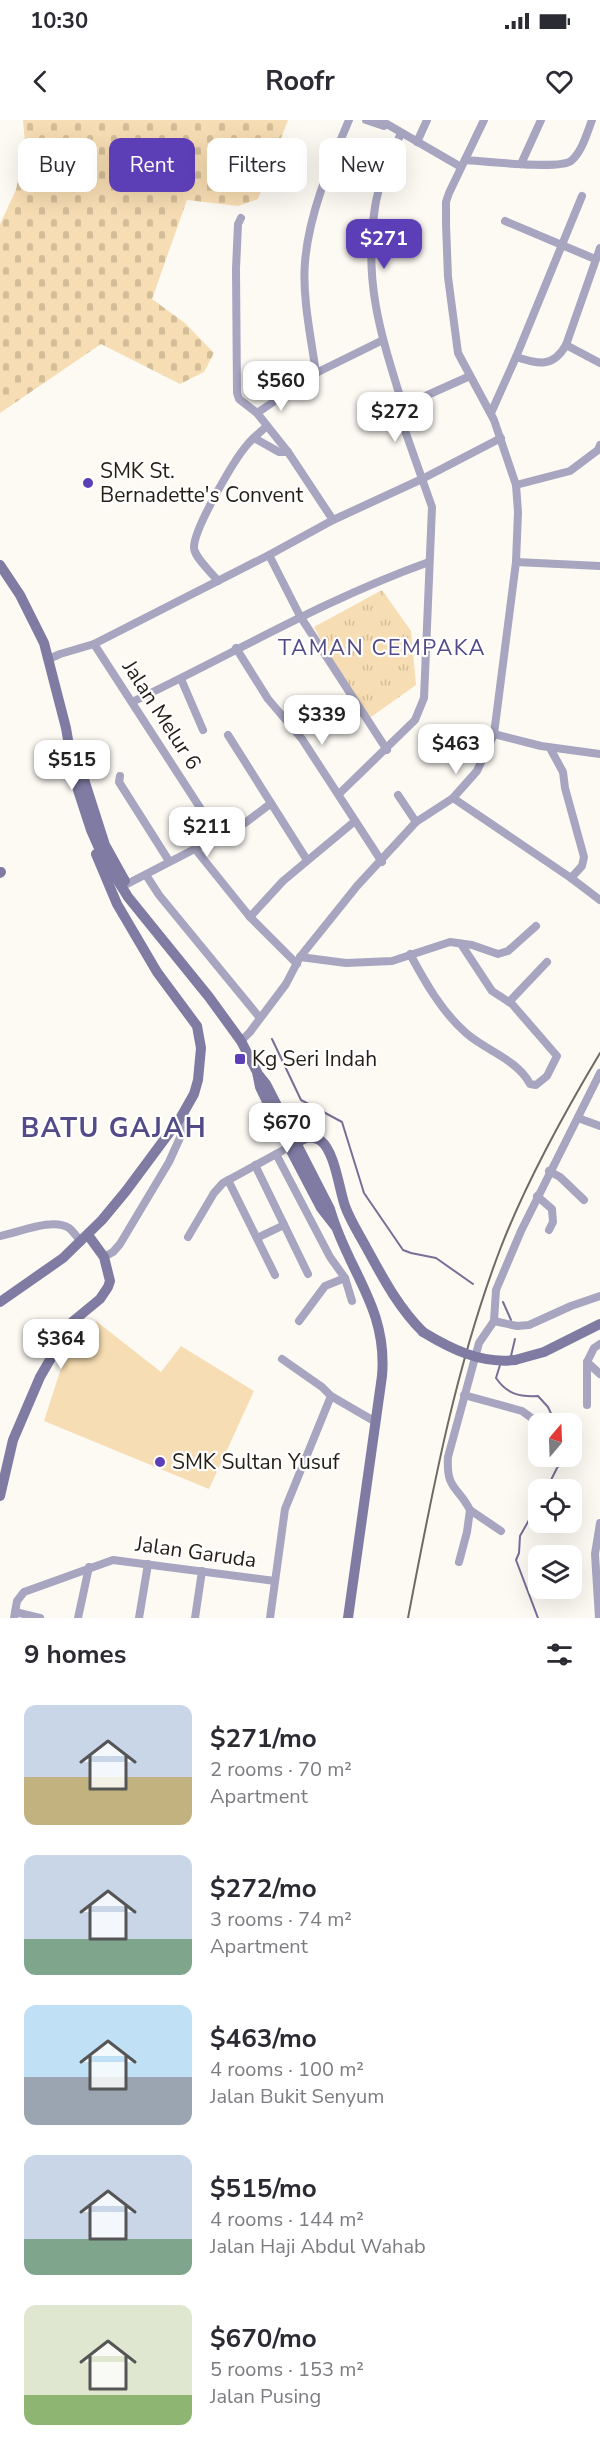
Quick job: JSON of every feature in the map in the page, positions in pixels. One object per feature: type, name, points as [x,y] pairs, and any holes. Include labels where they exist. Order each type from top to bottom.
[{"type":"main road","points":[[0,565],[20,595],[44,643],[66,728],[104,850],[128,897],[224,1015],[241,1041],[256,1072],[260,1087],[293,1145],[321,1208],[335,1226],[374,1310],[382,1344],[382,1369],[348,1618]]},
{"type":"main road","points":[[0,1302],[63,1258],[85,1238],[126,1191],[181,1117],[194,1094],[198,1080],[200,1033],[157,972],[117,904],[101,871],[71,764],[66,728]]},
{"type":"main road","points":[[91,830],[127,884],[140,910]]},
{"type":"main road","points":[[101,871],[104,850]]},
{"type":"main road","points":[[293,1145],[304,1138],[313,1137],[321,1141],[328,1149],[345,1206],[359,1235],[400,1305],[423,1332],[447,1346],[468,1355],[489,1360],[515,1360],[544,1352],[600,1324]]},
{"type":"main road","points":[[0,1496],[13,1440],[40,1377],[72,1322],[100,1299],[110,1281],[104,1257],[85,1238]]},
{"type":"street","points":[[316,373],[309,330],[305,263],[311,224],[328,171],[349,120]]},
{"type":"street","points":[[366,120],[387,125]]},
{"type":"street","points":[[380,120],[417,142],[463,164],[565,164],[572,160],[592,120]]},
{"type":"street","points":[[417,142],[427,120]]},
{"type":"street","points":[[241,1041],[286,984],[298,961],[357,886],[382,862],[416,822],[453,798],[477,771],[494,734],[516,562],[518,512],[516,485],[491,413],[458,353],[448,277],[446,224],[446,202],[484,120]]},
{"type":"street","points":[[521,164],[541,120]]},
{"type":"street","points":[[339,794],[416,720],[424,698],[432,507],[402,422],[403,405],[377,320],[371,266],[375,206],[384,173],[401,133]]},
{"type":"street","points":[[491,413],[582,196]]},
{"type":"street","points":[[241,218],[238,224],[236,269],[237,393],[239,399],[257,413],[288,452],[333,520]]},
{"type":"street","points":[[505,221],[596,259]]},
{"type":"street","points":[[516,357],[531,361],[554,361],[560,356],[566,345],[600,248]]},
{"type":"street","points":[[257,413],[316,373],[383,340]]},
{"type":"street","points":[[566,345],[600,363]]},
{"type":"street","points":[[403,405],[470,376]]},
{"type":"street","points":[[218,581],[196,557],[193,546],[219,487],[246,446],[267,426]]},
{"type":"street","points":[[254,438],[279,452],[288,452]]},
{"type":"street","points":[[49,659],[91,645],[333,520],[422,479],[501,438]]},
{"type":"street","points":[[516,485],[570,471],[598,450],[600,445]]},
{"type":"street","points":[[269,555],[300,616],[387,750]]},
{"type":"street","points":[[132,702],[181,679],[300,616],[389,576],[429,562]]},
{"type":"street","points":[[516,562],[600,566]]},
{"type":"street","name":"Jalan Melur 6","points":[[91,645],[132,702],[219,837]]},
{"type":"street","points":[[236,648],[268,699],[302,739],[382,862]]},
{"type":"street","points":[[181,679],[203,730]]},
{"type":"street","points":[[494,734],[550,748],[600,754]]},
{"type":"street","points":[[228,735],[307,860]]},
{"type":"street","points":[[550,748],[563,772],[565,788],[584,857],[582,866],[571,878]]},
{"type":"street","points":[[120,776],[119,782],[169,861]]},
{"type":"street","points":[[398,795],[416,822]]},
{"type":"street","points":[[453,798],[600,900]]},
{"type":"street","points":[[127,884],[245,823],[270,804]]},
{"type":"street","points":[[250,917],[283,881],[355,821]]},
{"type":"street","points":[[196,850],[250,917],[298,961],[346,963],[392,961],[450,942],[472,945],[498,954],[508,951],[536,926]]},
{"type":"street","points":[[146,875],[159,895],[260,1018]]},
{"type":"street","points":[[410,954],[422,978],[466,1034],[518,1068],[530,1084],[536,1085],[547,1076],[557,1056],[509,1002],[492,991],[461,944]]},
{"type":"street","points":[[509,1002],[547,962]]},
{"type":"street","points":[[501,1531],[470,1510],[450,1483],[447,1472],[448,1457],[479,1343],[494,1321],[496,1290],[537,1196],[600,1073]]},
{"type":"street","points":[[104,1257],[120,1244],[169,1161],[183,1131],[181,1117]]},
{"type":"street","points":[[578,1118],[600,1126]]},
{"type":"street","points":[[188,1237],[214,1193],[228,1180],[293,1145]]},
{"type":"street","points":[[276,1154],[330,1257],[345,1278],[352,1300]]},
{"type":"street","points":[[255,1165],[308,1274]]},
{"type":"street","points":[[549,1172],[560,1177],[584,1200]]},
{"type":"street","points":[[228,1180],[275,1275]]},
{"type":"street","points":[[537,1196],[552,1209],[553,1222],[549,1230]]},
{"type":"street","points":[[0,1236],[47,1224],[60,1224],[85,1238]]},
{"type":"street","points":[[257,1238],[284,1225]]},
{"type":"street","points":[[298,1321],[325,1286],[345,1278]]},
{"type":"street","points":[[494,1321],[517,1326],[529,1324],[600,1296]]},
{"type":"street","points":[[587,1405],[587,1362],[594,1348],[600,1344]]},
{"type":"street","points":[[282,1359],[331,1396],[375,1421]]},
{"type":"street","points":[[587,1362],[600,1374]]},
{"type":"street","points":[[464,1395],[522,1411],[528,1415]]},
{"type":"street","name":"Jalan Garuda","points":[[15,1615],[16,1601],[24,1592],[113,1560],[275,1581],[285,1509],[331,1396]]},
{"type":"street","points":[[459,1562],[469,1525],[470,1510]]},
{"type":"street","points":[[599,1618],[595,1554],[600,1523]]},
{"type":"street","points":[[139,1618],[148,1564]]},
{"type":"street","points":[[78,1618],[89,1567]]},
{"type":"street","points":[[195,1618],[202,1571]]},
{"type":"street","points":[[270,1618],[275,1581]]},
{"type":"street","points":[[15,1615],[40,1618]]},
{"type":"green space","points":[[23,120],[288,120],[281,138],[207,138],[207,192],[261,192],[258,199],[238,206],[187,200],[152,299],[185,323],[214,353],[204,372],[180,384],[101,344],[0,413],[0,224],[16,190],[18,180],[18,192],[97,192],[97,138],[25,138]]},
{"type":"green space","points":[[382,590],[411,631],[416,685],[364,722],[314,627]]},
{"type":"green space","points":[[96,1321],[161,1372],[181,1346],[254,1391],[209,1489],[44,1421],[64,1359]]},
{"type":"waterway","points":[[272,1039],[301,1100],[342,1122],[364,1193],[403,1250],[436,1258],[473,1284]]},
{"type":"waterway","points":[[503,1302],[511,1320]]},
{"type":"waterway","points":[[511,1356],[515,1339]]},
{"type":"waterway","points":[[500,1365],[496,1378],[505,1388],[525,1396],[538,1396],[551,1413]]},
{"type":"waterway","points":[[552,1479],[558,1467]]},
{"type":"waterway","points":[[528,1522],[520,1536],[519,1553],[516,1560],[538,1618]]},
{"type":"railway","points":[[408,1618],[446,1431],[470,1338],[485,1292],[511,1222],[534,1173],[600,1053]]},
{"type":"place","name":"SMK St. Bernadette's Convent","points":[[88,483]]},
{"type":"place","name":"Kg Seri Indah","points":[[240,1059]]},
{"type":"place","name":"SMK Sultan Yusuf","points":[[160,1462]]},
{"type":"district","name":"TAMAN CEMPAKA","points":[[382,648]]},
{"type":"district","name":"BATU GAJAH","points":[[114,1128]]}]
